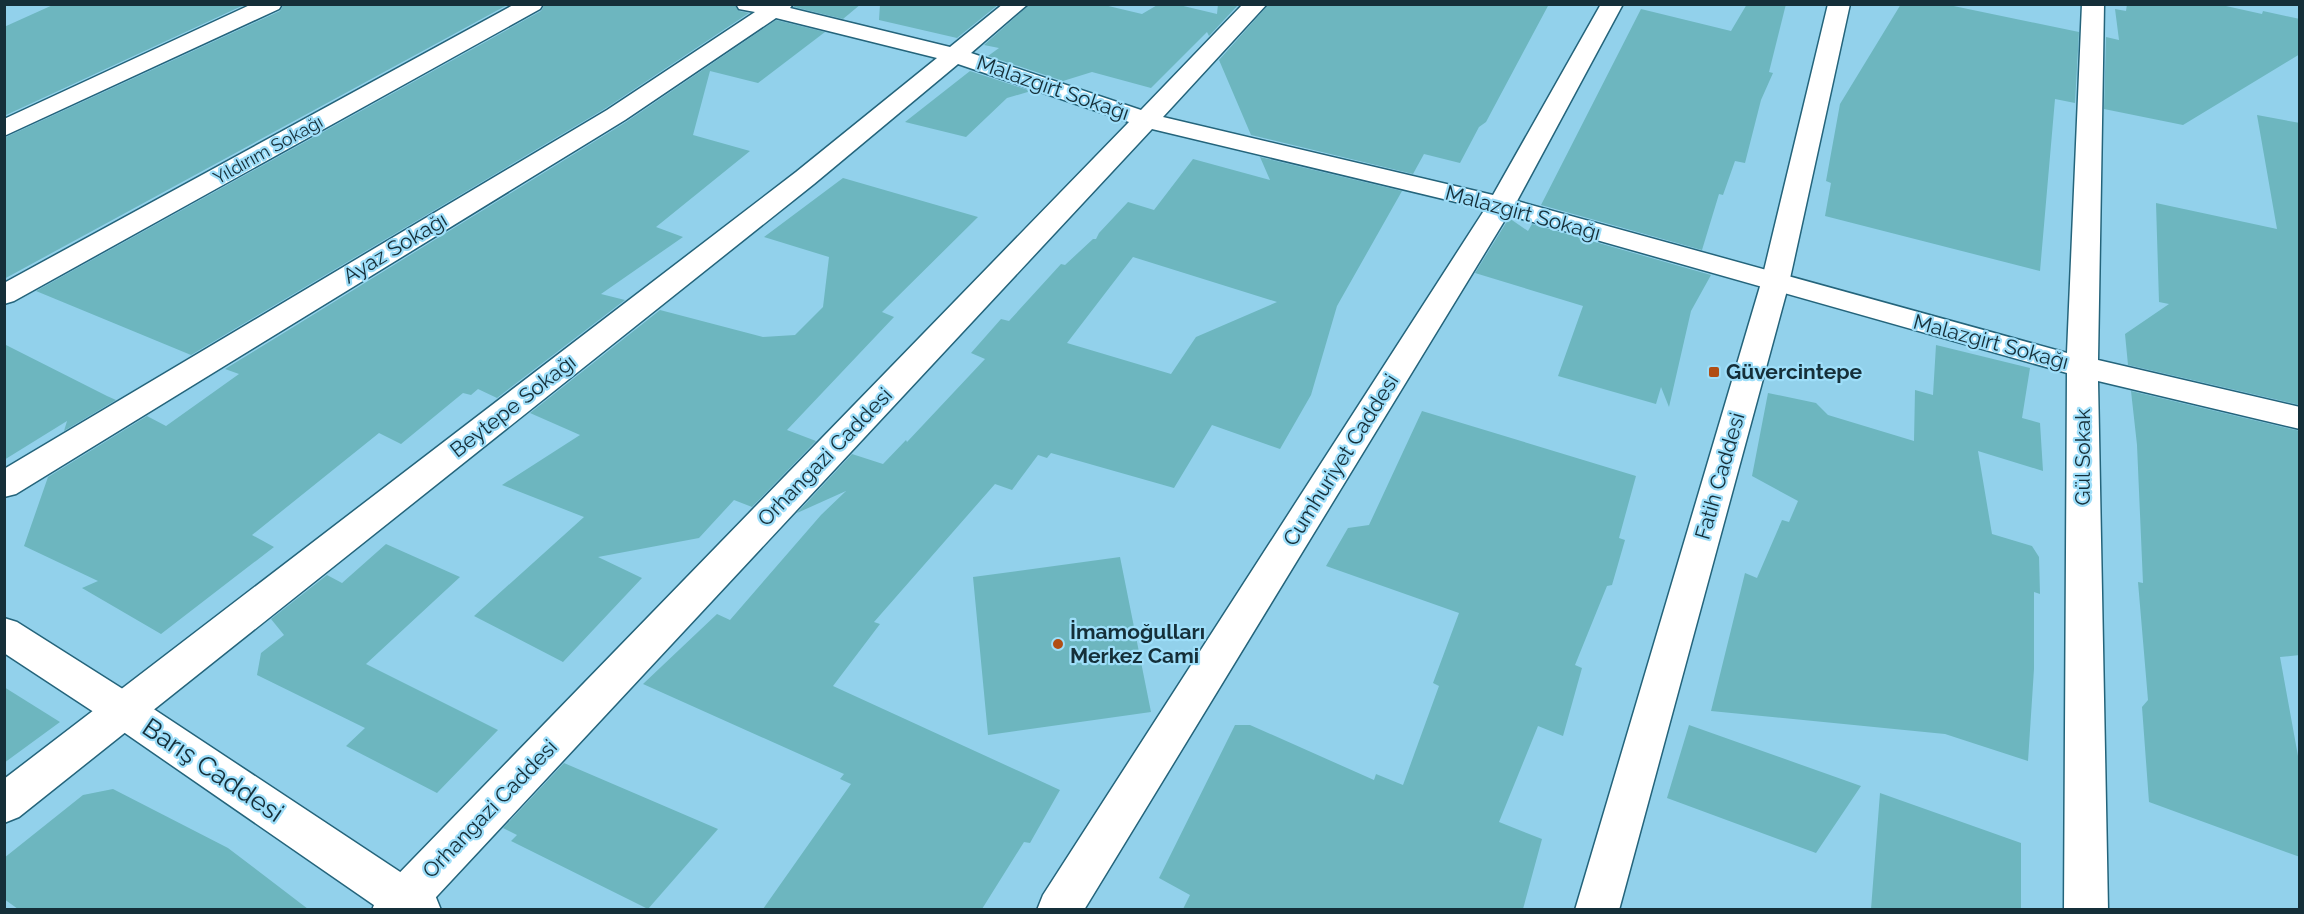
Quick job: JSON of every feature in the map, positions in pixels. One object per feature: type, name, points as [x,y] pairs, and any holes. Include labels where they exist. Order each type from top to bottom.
[{"type":"street","points":[[4,129],[271,4]]},
{"type":"street","name":"Yıldırım Sokağı","points":[[4,295],[532,4]]},
{"type":"street","name":"Beytepe Sokağı","points":[[4,804],[805,178],[1017,4]]},
{"type":"street","name":"Orhangazi Caddesi","points":[[405,906],[1256,4]]},
{"type":"street","name":"Cumhuriyet Caddesi","points":[[1059,909],[1501,205],[1612,4]]},
{"type":"street","name":"Fatih Caddesi","points":[[1597,909],[1775,283],[1839,4]]},
{"type":"street","name":"Gül Sokak","points":[[2086,909],[2082,367],[2093,4]]},
{"type":"street","name":"Malazgirt Sokağı","points":[[767,7],[953,55],[1146,120],[1501,205],[2082,367],[2300,418]]},
{"type":"street","name":"Ayaz Sokağı","points":[[4,485],[616,115],[767,7]]},
{"type":"street","name":"Barış Caddesi","points":[[4,633],[123,710],[405,906]]},
{"type":"building","points":[[55,4],[246,4],[4,116],[4,27]]},
{"type":"building","points":[[284,4],[509,4],[4,279],[4,138],[280,11]]},
{"type":"building","points":[[545,4],[734,4],[739,11],[749,13],[606,108],[191,355],[36,291],[541,11]]},
{"type":"building","points":[[795,4],[861,4],[843,19],[794,7]]},
{"type":"building","points":[[880,4],[999,4],[957,38],[879,20]]},
{"type":"building","points":[[1030,4],[1100,4],[1142,14],[1159,4],[1175,4],[1217,14],[1218,4],[1239,4],[1209,36],[1207,32],[1151,88],[1092,72],[1063,81],[988,56],[999,48],[984,45]]},
{"type":"building","points":[[1269,4],[1549,4],[1486,122],[1479,127],[1460,163],[1424,154],[1413,174],[1251,135],[1219,60]]},
{"type":"building","points":[[1747,4],[1786,4],[1769,72],[1773,73],[1761,100],[1745,163],[1735,161],[1723,195],[1719,194],[1702,250],[1541,205],[1641,9],[1731,31]]},
{"type":"building","points":[[1901,4],[1944,4],[2079,32],[2075,103],[2055,99],[2040,271],[1825,216],[1831,183],[1826,181],[1840,104]]},
{"type":"building","points":[[2127,4],[2217,4],[2262,14],[2263,11],[2300,19],[2300,54],[2183,125],[2104,109],[2106,37],[2119,40],[2115,9],[2126,11]]},
{"type":"building","points":[[776,20],[825,32],[758,83],[710,71],[693,135],[750,151],[656,227],[683,237],[601,294],[625,300],[497,398],[478,389],[471,395],[463,393],[401,444],[379,433],[252,535],[274,547],[161,634],[82,588],[98,581],[24,546],[48,477],[147,416],[166,426],[239,374],[225,369],[626,122]]},
{"type":"building","points":[[970,71],[1031,91],[1007,98],[966,137],[905,122]]},
{"type":"building","points":[[2257,115],[2300,123],[2300,405],[2128,365],[2125,334],[2169,304],[2159,302],[2156,203],[2277,229]]},
{"type":"building","points":[[1260,157],[1402,191],[1337,306],[1311,395],[1280,449],[1212,425],[1174,488],[1051,453],[1047,458],[1038,455],[1012,490],[995,484],[874,622],[880,624],[833,686],[1060,790],[1030,843],[1024,842],[982,909],[763,909],[851,784],[840,779],[844,774],[643,684],[717,614],[730,620],[821,515],[846,491],[797,513],[852,454],[883,464],[906,440],[907,442],[985,359],[971,353],[1001,319],[1009,321],[1061,264],[1065,265],[1093,239],[1096,239],[1128,202],[1154,210],[1193,159],[1270,180]],"holes":[[[1133,257],[1277,302],[1196,337],[1171,374],[1067,343]]]},
{"type":"building","points":[[843,178],[978,217],[882,312],[894,317],[787,430],[816,441],[752,507],[734,500],[699,538],[598,557],[642,578],[563,662],[474,616],[584,517],[502,485],[580,435],[530,413],[660,310],[763,337],[795,335],[823,307],[829,257],[764,237]]},
{"type":"building","points":[[1509,218],[1528,231],[1532,224],[1711,275],[1691,311],[1669,407],[1661,387],[1656,404],[1558,376],[1583,306],[1475,273]]},
{"type":"building","points":[[4,344],[116,400],[64,431],[67,421],[4,460]]},
{"type":"building","points":[[1936,345],[2030,368],[2022,418],[2040,423],[2043,471],[1978,451],[1992,534],[2032,546],[2039,557],[2040,594],[2034,592],[2034,669],[2028,761],[1945,734],[1711,711],[1745,573],[1757,578],[1782,520],[1789,522],[1798,501],[1752,476],[1768,393],[1816,403],[1828,415],[1914,441],[1915,390],[1933,395]]},
{"type":"building","points":[[2131,391],[2300,431],[2300,655],[2280,657],[2300,767],[2300,857],[2149,802],[2142,707],[2148,700],[2138,582],[2143,583],[2137,445]]},
{"type":"building","points":[[1422,411],[1636,476],[1619,538],[1625,540],[1612,585],[1607,586],[1575,665],[1582,668],[1563,736],[1538,726],[1499,822],[1542,839],[1523,909],[1183,909],[1190,895],[1159,878],[1235,725],[1250,725],[1374,780],[1376,774],[1403,785],[1439,686],[1433,683],[1459,613],[1326,566],[1348,528],[1369,525]]},
{"type":"building","points":[[386,544],[460,577],[366,664],[498,730],[437,793],[346,746],[365,728],[257,675],[261,653],[284,635],[271,619],[327,575],[342,583]]},
{"type":"building","name":"İmamoğulları Merkez Cami","points":[[1120,557],[1151,712],[988,735],[973,577]]},
{"type":"building","points":[[4,687],[60,722],[4,763]]},
{"type":"building","points":[[1689,725],[1861,786],[1816,853],[1667,798]]},
{"type":"building","points":[[564,763],[718,829],[648,909],[511,841],[517,835],[503,828]]},
{"type":"building","points":[[113,789],[228,848],[308,909],[18,909],[4,899],[4,858],[83,795]]},
{"type":"building","points":[[1880,793],[2021,843],[2021,909],[1871,909]]},
{"type":"place","name":"Güvercintepe","points":[[1714,372]]},
{"type":"place","name":"İmamoğulları Merkez Cami","points":[[1058,644]]}]
